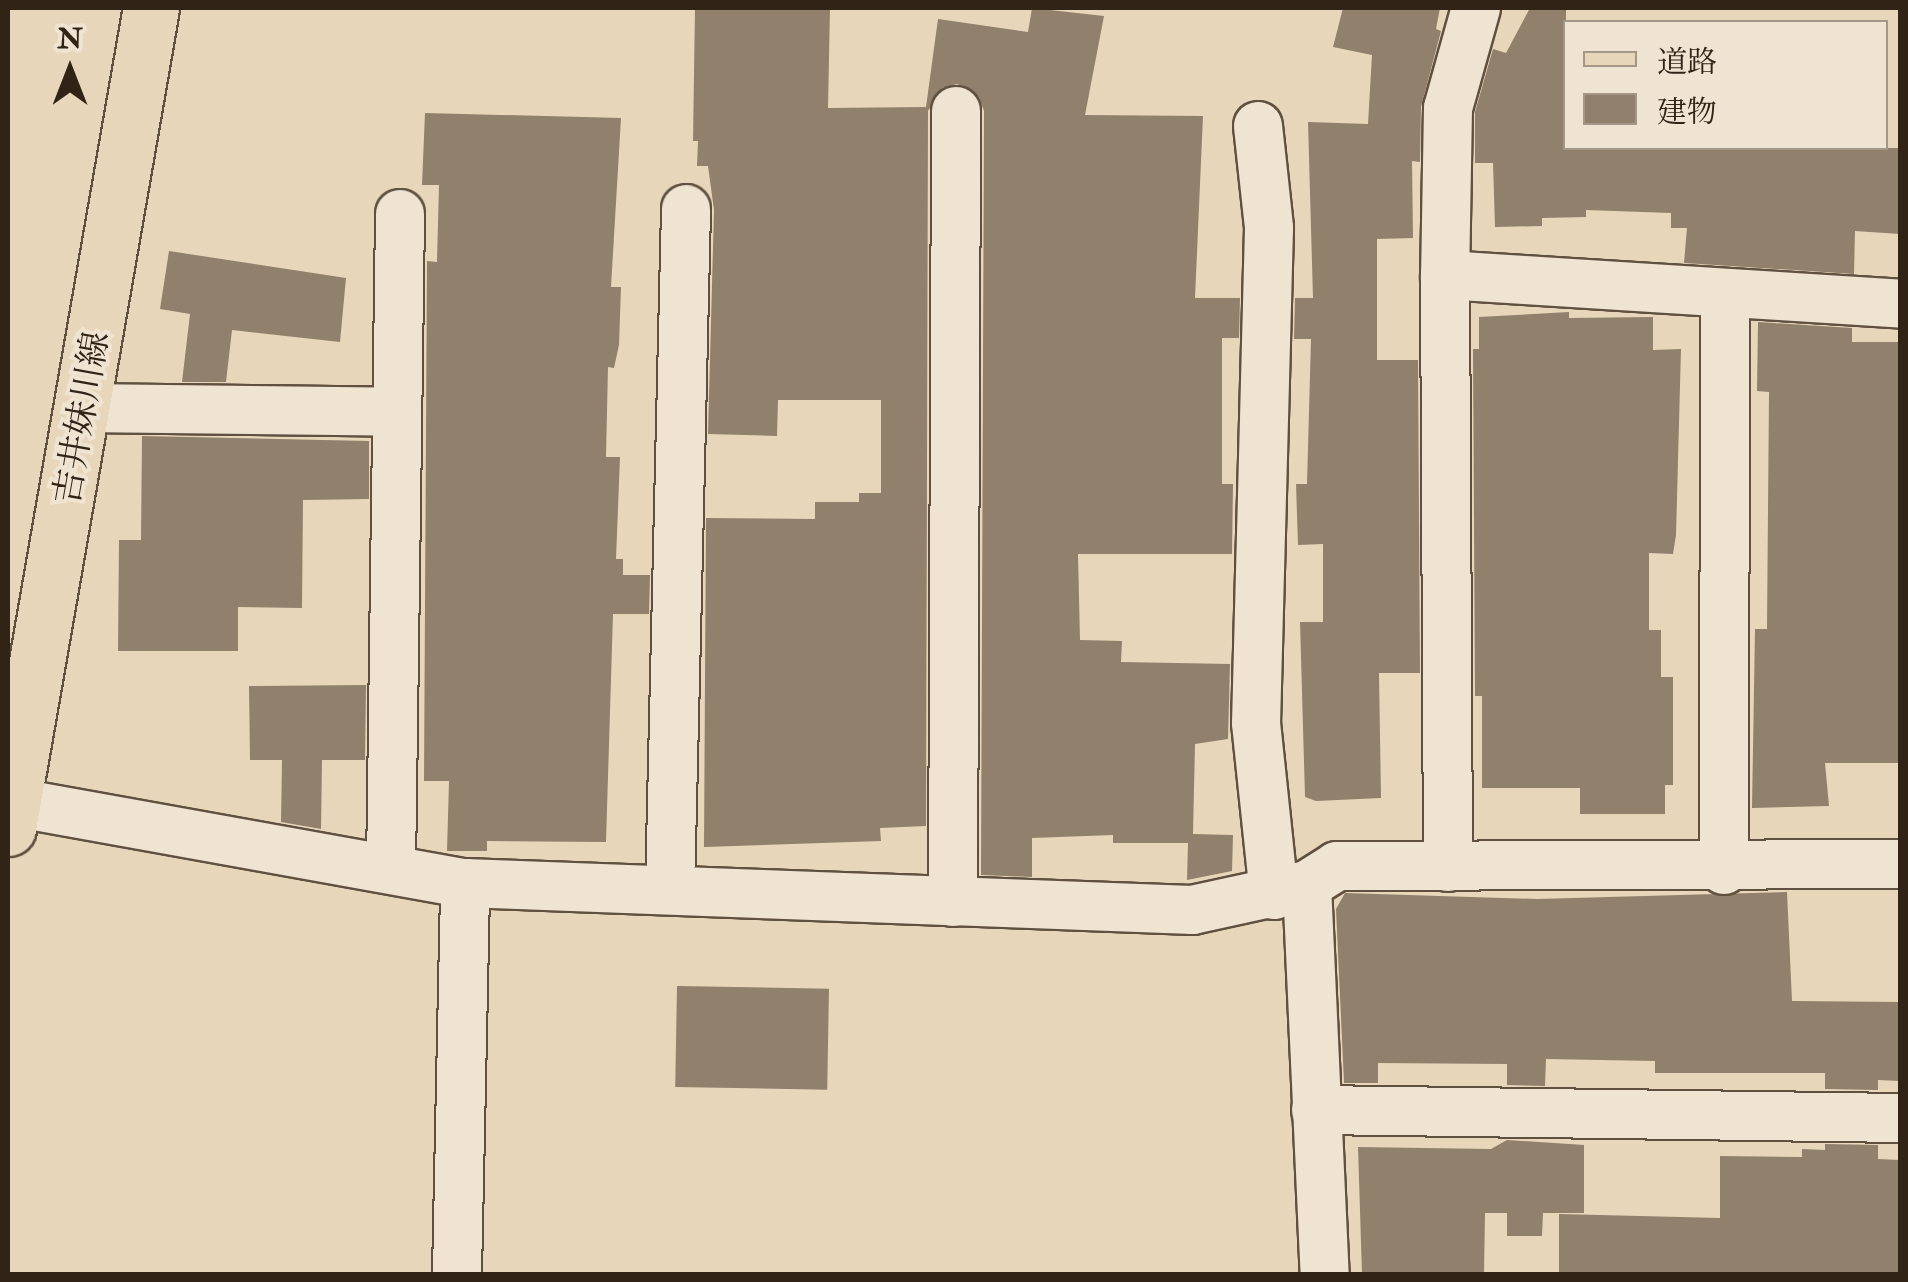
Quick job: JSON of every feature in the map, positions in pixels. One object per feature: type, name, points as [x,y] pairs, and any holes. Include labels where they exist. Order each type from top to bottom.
[{"type":"main road","name":"吉井妹川線","points":[[10,815],[152,8]]},
{"type":"street","points":[[1448,867],[1448,108],[1476,8]]},
{"type":"street","points":[[953,902],[956,111]]},
{"type":"street","points":[[1258,126],[1269,228],[1256,723],[1291,890],[1316,1110],[1325,1274]]},
{"type":"street","points":[[670,889],[686,209]]},
{"type":"street","points":[[391,868],[400,214]]},
{"type":"street","points":[[1446,275],[1900,304]]},
{"type":"street","points":[[1724,292],[1724,870]]},
{"type":"street","points":[[84,408],[397,412]]},
{"type":"street","points":[[10,815],[391,868],[465,883],[1192,910],[1291,890],[1337,866],[1724,870],[1900,864]]},
{"type":"street","points":[[457,1274],[465,883]]},
{"type":"street","points":[[1316,1110],[1900,1118]]},
{"type":"building","points":[[695,8],[830,8],[828,108],[926,107],[938,19],[1028,32],[1032,8],[1104,16],[1085,115],[1203,116],[1195,298],[1240,298],[1239,338],[1222,338],[1222,484],[1233,484],[1232,554],[1078,554],[1080,640],[1122,641],[1121,662],[1230,664],[1228,739],[1195,744],[1193,834],[1233,835],[1232,871],[1187,880],[1188,843],[1113,843],[1113,835],[1032,838],[1032,877],[981,875],[984,111],[979,97],[957,84],[942,88],[928,111],[926,826],[880,828],[881,841],[704,847],[706,518],[815,519],[815,502],[859,502],[859,493],[881,493],[881,400],[778,400],[777,436],[708,434],[714,210],[708,166],[697,166],[698,141],[693,141]]},
{"type":"building","points":[[1343,8],[1440,8],[1436,29],[1441,31],[1421,107],[1420,162],[1412,161],[1413,238],[1377,239],[1377,360],[1418,360],[1420,673],[1379,673],[1381,798],[1316,801],[1305,797],[1300,622],[1323,622],[1323,544],[1298,545],[1296,484],[1307,484],[1311,339],[1294,339],[1295,298],[1313,298],[1308,122],[1368,124],[1372,55],[1333,47]]},
{"type":"building","points":[[1530,8],[1566,8],[1563,150],[1900,148],[1900,234],[1855,231],[1854,274],[1684,263],[1687,228],[1671,228],[1671,213],[1586,210],[1586,217],[1542,218],[1542,226],[1495,227],[1493,163],[1475,163],[1475,112],[1493,49],[1506,53]]},
{"type":"building","points":[[425,113],[621,118],[611,287],[621,287],[619,345],[614,368],[608,367],[606,457],[620,457],[616,559],[623,559],[623,575],[650,575],[649,614],[613,614],[606,842],[487,841],[487,851],[447,851],[449,781],[424,781],[427,261],[437,262],[439,185],[422,185]]},
{"type":"building","points":[[169,251],[346,278],[340,342],[232,330],[226,382],[182,382],[190,314],[160,309]]},
{"type":"building","points":[[1569,312],[1569,318],[1653,317],[1653,350],[1681,349],[1676,535],[1673,554],[1649,553],[1649,630],[1661,630],[1661,677],[1673,677],[1673,785],[1665,785],[1665,814],[1580,814],[1580,788],[1482,788],[1482,696],[1475,696],[1473,349],[1479,349],[1479,317]]},
{"type":"building","points":[[1758,322],[1852,328],[1852,342],[1900,342],[1900,763],[1825,763],[1829,806],[1752,808],[1755,629],[1767,629],[1769,392],[1757,391]]},
{"type":"building","points":[[142,436],[369,441],[369,499],[303,500],[302,608],[238,607],[238,651],[118,651],[119,540],[141,540]]},
{"type":"building","points":[[366,685],[365,760],[322,760],[321,829],[281,822],[282,760],[250,760],[249,686]]},
{"type":"building","points":[[1787,892],[1792,1001],[1900,1002],[1900,1081],[1878,1080],[1878,1090],[1825,1089],[1825,1073],[1655,1073],[1655,1061],[1546,1059],[1545,1086],[1507,1085],[1507,1064],[1378,1063],[1378,1083],[1344,1083],[1336,909],[1345,893],[1537,899]]},
{"type":"building","points":[[677,986],[829,989],[827,1090],[675,1087]]},
{"type":"building","points":[[1507,1140],[1584,1145],[1584,1213],[1543,1213],[1542,1236],[1507,1236],[1507,1213],[1485,1213],[1484,1274],[1362,1274],[1358,1147],[1491,1149]]},
{"type":"building","points":[[1825,1144],[1878,1145],[1878,1159],[1900,1160],[1900,1274],[1559,1274],[1559,1214],[1720,1218],[1720,1156],[1802,1157],[1802,1149],[1825,1150]]}]
